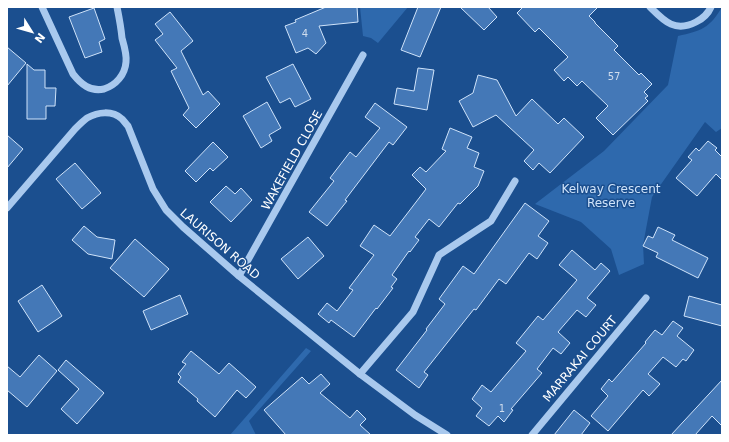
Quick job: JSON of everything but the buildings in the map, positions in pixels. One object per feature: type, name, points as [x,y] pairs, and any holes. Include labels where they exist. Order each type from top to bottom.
[{"type":"street","points":[[42,7],[73,74],[80,83],[88,88],[98,90],[110,87],[119,80],[124,71],[126,61],[117,7]]},
{"type":"street","points":[[650,7],[661,18],[680,27],[687,26],[700,20],[706,15],[711,7]]},
{"type":"street","name":"WAKEFIELD CLOSE","points":[[239,276],[363,54]]},
{"type":"street","name":"LAURISON ROAD","points":[[7,208],[75,129],[86,119],[96,114],[114,114],[122,119],[128,126],[153,189],[166,210],[183,227],[239,276],[360,374],[415,415],[447,435]]},
{"type":"street","points":[[360,374],[414,312],[439,255],[491,221],[515,181]]},
{"type":"street","name":"MARRAKAI COURT","points":[[532,435],[646,298]]},
{"type":"green space","points":[[360,7],[408,7],[378,43],[371,38],[363,36]]},
{"type":"green space","name":"Kelway Crescent Reserve","points":[[722,7],[722,128],[716,132],[705,122],[652,197],[643,245],[644,264],[619,275],[611,249],[581,222],[535,204],[604,151],[668,85],[678,36],[704,28],[713,20]]},
{"type":"green space","points":[[306,348],[311,351],[249,421],[256,435],[230,435]]}]
